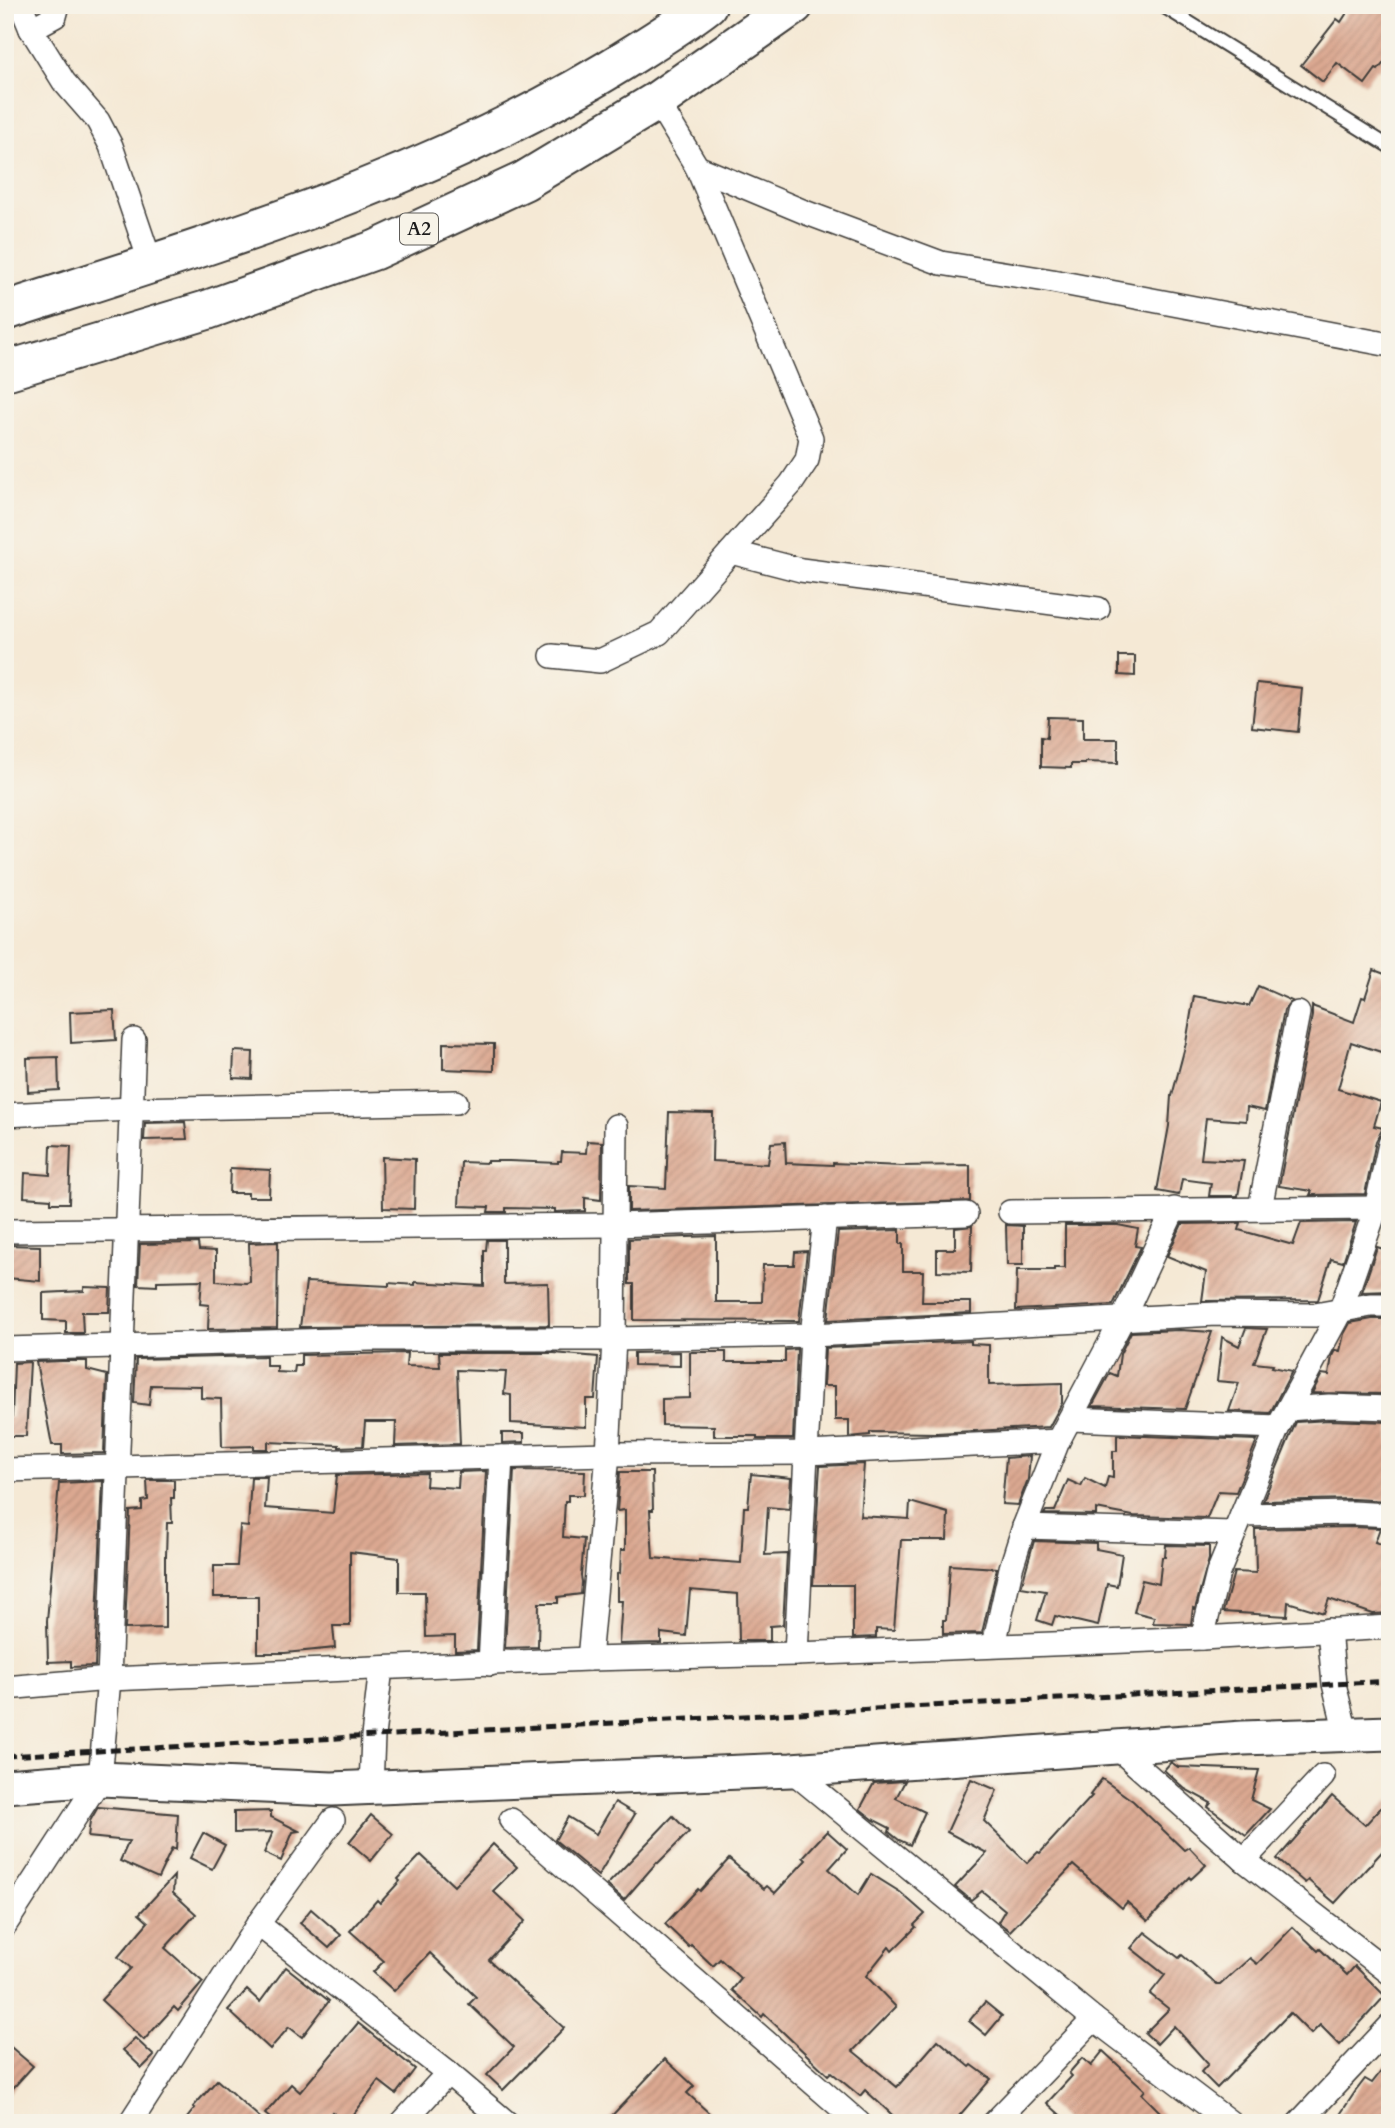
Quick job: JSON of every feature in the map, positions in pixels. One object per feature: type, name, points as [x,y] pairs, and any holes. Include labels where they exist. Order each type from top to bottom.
[{"type":"highway","points":[[5,311],[295,215],[434,159],[525,117],[607,71],[708,5]]},
{"type":"highway","name":"A2","points":[[5,371],[207,310],[375,250],[524,181],[657,100],[794,5]]},
{"type":"main road","points":[[5,1786],[100,1779],[332,1789],[791,1770],[1115,1746],[1390,1733]]},
{"type":"street","points":[[21,5],[31,29],[64,82],[98,121],[111,146],[151,264]]},
{"type":"street","points":[[31,29],[55,16],[58,5]]},
{"type":"street","points":[[552,656],[600,661],[659,633],[791,484],[807,460],[811,438],[697,167],[657,100]]},
{"type":"street","points":[[697,167],[807,213],[941,263],[1389,343]]},
{"type":"street","points":[[731,552],[801,569],[1098,609]]},
{"type":"street","points":[[1260,1208],[1298,1013]]},
{"type":"street","points":[[5,1925],[100,1779],[109,1679],[134,1040]]},
{"type":"street","points":[[5,1115],[131,1109],[456,1102]]},
{"type":"street","points":[[589,1659],[608,1454],[614,1339],[616,1126]]},
{"type":"street","points":[[1202,1638],[1218,1573],[1238,1524],[1283,1418],[1340,1312],[1385,1184],[1390,1144]]},
{"type":"street","points":[[1010,1212],[1376,1208]]},
{"type":"street","points":[[994,1645],[1024,1527],[1058,1441],[1122,1320],[1174,1209]]},
{"type":"street","points":[[5,1231],[614,1225],[966,1214]]},
{"type":"street","points":[[796,1654],[812,1335],[825,1219]]},
{"type":"street","points":[[5,1349],[371,1339],[614,1339],[812,1335],[1216,1314],[1315,1315],[1371,1305],[1390,1305]]},
{"type":"street","points":[[1070,1419],[1283,1418],[1329,1406],[1390,1408]]},
{"type":"street","points":[[5,1470],[608,1454],[807,1453],[1058,1441]]},
{"type":"street","points":[[490,1664],[501,1457]]},
{"type":"street","points":[[1024,1527],[1238,1524],[1352,1513],[1390,1515]]},
{"type":"street","points":[[5,1688],[109,1679],[1202,1638],[1390,1627]]},
{"type":"street","points":[[1329,1630],[1334,1684],[1346,1733]]},
{"type":"street","points":[[371,1787],[373,1736],[381,1668]]},
{"type":"street","points":[[1115,1746],[1244,1860],[1390,1973]]},
{"type":"street","points":[[791,1770],[1094,2019],[1231,2123]]},
{"type":"street","points":[[1244,1860],[1324,1776]]},
{"type":"street","points":[[130,2123],[258,1924],[333,1820]]},
{"type":"street","points":[[511,1820],[859,2123]]},
{"type":"street","points":[[258,1924],[448,2073],[507,2123]]},
{"type":"street","points":[[994,2123],[1094,2019]]},
{"type":"street","points":[[1299,2123],[1390,2026]]},
{"type":"street","points":[[402,2123],[448,2073]]},
{"type":"lane","points":[[1161,5],[1390,147]]},
{"type":"building","points":[[1352,5],[1390,5],[1390,55],[1365,84],[1337,63],[1323,82],[1301,65],[1337,19],[1341,22]]},
{"type":"building","points":[[1119,656],[1135,656],[1135,676],[1119,675]]},
{"type":"building","points":[[1257,683],[1302,688],[1298,732],[1252,727]]},
{"type":"building","points":[[1048,717],[1083,718],[1083,739],[1118,739],[1118,763],[1085,762],[1071,764],[1071,768],[1041,767],[1041,737],[1047,738]]},
{"type":"building","points":[[1374,970],[1390,976],[1390,1055],[1351,1042],[1338,1089],[1381,1102],[1374,1126],[1383,1128],[1376,1141],[1365,1194],[1310,1195],[1312,1191],[1279,1186],[1312,1006],[1354,1022]]},
{"type":"building","points":[[1258,986],[1292,1001],[1284,1010],[1265,1111],[1247,1107],[1246,1121],[1206,1118],[1201,1159],[1244,1161],[1238,1196],[1209,1196],[1211,1183],[1182,1179],[1179,1195],[1157,1191],[1169,1126],[1171,1096],[1186,1043],[1194,996],[1249,1006]]},
{"type":"building","points":[[114,1010],[116,1040],[71,1043],[70,1012]]},
{"type":"building","points":[[443,1043],[494,1044],[494,1071],[443,1069]]},
{"type":"building","points":[[234,1051],[253,1052],[252,1079],[233,1078]]},
{"type":"building","points":[[58,1057],[59,1090],[28,1092],[27,1058]]},
{"type":"building","points":[[669,1112],[713,1113],[712,1161],[768,1164],[771,1143],[785,1142],[786,1163],[970,1165],[970,1201],[629,1211],[629,1186],[666,1188]]},
{"type":"building","points":[[185,1122],[187,1139],[144,1140],[145,1123]]},
{"type":"building","points":[[587,1141],[602,1142],[601,1200],[585,1198],[585,1211],[555,1212],[555,1209],[506,1208],[506,1212],[488,1212],[489,1207],[459,1206],[461,1162],[558,1163],[561,1161],[562,1152],[586,1153]]},
{"type":"building","points":[[51,1145],[71,1146],[69,1203],[51,1203],[51,1199],[24,1197],[25,1173],[50,1175]]},
{"type":"building","points":[[382,1157],[415,1159],[414,1209],[383,1208]]},
{"type":"building","points":[[230,1168],[270,1170],[269,1197],[229,1193]]},
{"type":"building","points":[[1356,1222],[1343,1262],[1331,1259],[1318,1300],[1202,1301],[1206,1272],[1167,1256],[1182,1224],[1241,1223],[1239,1230],[1293,1245],[1301,1223]]},
{"type":"building","points":[[1006,1225],[1023,1226],[1023,1265],[1007,1265]]},
{"type":"building","points":[[1065,1225],[1118,1225],[1138,1229],[1135,1246],[1141,1247],[1113,1305],[1016,1310],[1017,1270],[1065,1268]]},
{"type":"building","points":[[972,1226],[971,1272],[937,1271],[937,1249],[955,1249],[955,1228]]},
{"type":"building","points":[[900,1230],[903,1271],[923,1271],[922,1302],[971,1302],[971,1313],[828,1320],[838,1232]]},
{"type":"building","points":[[716,1236],[716,1302],[762,1302],[763,1265],[794,1265],[795,1252],[807,1251],[799,1321],[634,1320],[634,1284],[629,1284],[629,1239]]},
{"type":"building","points":[[487,1240],[504,1240],[504,1284],[548,1283],[549,1325],[300,1327],[306,1282],[389,1286],[389,1283],[415,1285],[415,1282],[484,1286],[484,1250]]},
{"type":"building","points":[[278,1242],[277,1328],[208,1329],[209,1305],[200,1304],[202,1280],[157,1281],[157,1286],[138,1285],[140,1244],[198,1243],[199,1250],[216,1251],[216,1281],[246,1283],[250,1282],[249,1243]]},
{"type":"building","points":[[6,1245],[40,1246],[40,1281],[7,1278]]},
{"type":"building","points":[[1377,1247],[1390,1251],[1390,1291],[1362,1292]]},
{"type":"building","points":[[84,1287],[110,1288],[109,1312],[82,1312],[83,1333],[66,1333],[66,1321],[43,1320],[43,1293],[84,1291]]},
{"type":"building","points":[[1390,1319],[1390,1394],[1312,1393],[1322,1374],[1329,1375],[1332,1356],[1335,1350],[1340,1351],[1350,1323]]},
{"type":"building","points":[[1246,1328],[1267,1329],[1254,1363],[1292,1371],[1270,1413],[1229,1411],[1239,1383],[1217,1381],[1222,1337],[1239,1346]]},
{"type":"building","points":[[1131,1332],[1212,1332],[1185,1409],[1092,1406],[1110,1373],[1117,1376],[1120,1354]]},
{"type":"building","points":[[971,1341],[971,1344],[989,1345],[989,1385],[1062,1383],[1062,1403],[1049,1427],[936,1433],[870,1432],[870,1435],[849,1437],[849,1420],[835,1420],[835,1386],[823,1386],[825,1348]]},
{"type":"building","points":[[797,1349],[793,1439],[714,1436],[714,1426],[662,1425],[662,1399],[690,1398],[690,1352],[726,1352],[726,1362],[785,1362],[785,1350]]},
{"type":"building","points":[[680,1352],[680,1366],[634,1365],[634,1353]]},
{"type":"building","points":[[407,1353],[406,1366],[440,1367],[439,1353],[554,1353],[598,1357],[595,1399],[586,1399],[586,1427],[511,1423],[511,1395],[504,1394],[506,1372],[457,1370],[460,1444],[395,1446],[396,1422],[365,1422],[363,1446],[268,1442],[268,1449],[254,1449],[254,1446],[222,1447],[221,1399],[201,1398],[201,1386],[151,1385],[149,1405],[134,1403],[136,1359],[266,1356],[266,1366],[277,1366],[277,1372],[294,1373],[295,1366],[301,1366],[301,1355]]},
{"type":"building","points":[[87,1361],[87,1370],[107,1375],[104,1453],[62,1454],[62,1445],[52,1445],[36,1362]]},
{"type":"building","points":[[30,1362],[26,1436],[5,1436],[5,1417],[12,1417],[14,1363]]},
{"type":"building","points":[[1296,1422],[1390,1422],[1389,1501],[1263,1501]]},
{"type":"building","points":[[502,1433],[524,1433],[524,1442],[502,1443]]},
{"type":"building","points":[[1117,1435],[1257,1440],[1236,1492],[1218,1491],[1207,1518],[1133,1516],[1096,1509],[1096,1515],[1044,1514],[1046,1511],[1055,1511],[1068,1480],[1081,1486],[1085,1478],[1105,1488],[1108,1477],[1113,1478],[1113,1451],[1117,1451]]},
{"type":"building","points":[[1030,1456],[1028,1479],[1018,1505],[1002,1504],[1006,1458]]},
{"type":"building","points":[[864,1464],[860,1516],[909,1519],[910,1502],[948,1513],[947,1540],[901,1540],[894,1630],[876,1629],[876,1637],[853,1638],[853,1585],[813,1585],[819,1481],[820,1466]]},
{"type":"building","points":[[514,1470],[585,1471],[584,1495],[568,1495],[568,1501],[565,1501],[563,1537],[584,1539],[581,1594],[558,1597],[558,1603],[539,1603],[538,1647],[505,1648]]},
{"type":"building","points":[[486,1471],[477,1650],[455,1651],[455,1636],[426,1637],[425,1592],[399,1592],[399,1558],[350,1552],[350,1626],[333,1626],[335,1648],[258,1653],[258,1597],[214,1597],[214,1566],[237,1566],[240,1526],[248,1527],[251,1477],[267,1477],[265,1508],[333,1513],[337,1475],[427,1473],[426,1486],[458,1488],[459,1472]]},
{"type":"building","points":[[620,1472],[652,1472],[653,1510],[650,1510],[653,1558],[699,1562],[741,1563],[744,1507],[748,1507],[751,1474],[791,1478],[789,1509],[768,1507],[765,1555],[787,1554],[783,1625],[770,1626],[770,1641],[739,1641],[738,1594],[690,1590],[686,1636],[661,1633],[661,1643],[619,1644],[622,1601],[617,1601],[617,1574],[620,1573],[621,1550],[625,1550],[625,1510],[617,1511]]},
{"type":"building","points":[[147,1480],[174,1480],[174,1498],[171,1498],[172,1523],[167,1523],[165,1628],[125,1629],[130,1511],[142,1510],[142,1501],[148,1500]]},
{"type":"building","points":[[103,1481],[95,1666],[71,1667],[71,1661],[48,1662],[47,1621],[59,1483]]},
{"type":"building","points":[[1380,1528],[1375,1542],[1390,1547],[1390,1613],[1373,1614],[1329,1599],[1324,1613],[1288,1602],[1287,1616],[1223,1612],[1234,1572],[1256,1573],[1255,1529]]},
{"type":"building","points":[[1034,1541],[1096,1543],[1096,1549],[1122,1554],[1117,1586],[1107,1584],[1098,1626],[1055,1616],[1052,1625],[1037,1620],[1046,1591],[1021,1587]]},
{"type":"building","points":[[1166,1545],[1209,1546],[1209,1559],[1195,1609],[1193,1608],[1191,1624],[1153,1623],[1154,1617],[1134,1612],[1142,1580],[1159,1584]]},
{"type":"building","points":[[950,1565],[997,1568],[982,1633],[943,1634]]},
{"type":"building","points":[[1171,1762],[1178,1767],[1259,1770],[1251,1800],[1270,1809],[1246,1835],[1208,1807],[1211,1803],[1185,1789],[1164,1770]]},
{"type":"building","points":[[971,1779],[997,1790],[984,1821],[1027,1863],[1040,1853],[1092,1796],[1090,1795],[1102,1779],[1133,1801],[1184,1850],[1189,1847],[1206,1865],[1191,1879],[1190,1877],[1148,1921],[1127,1902],[1122,1908],[1073,1865],[1010,1931],[998,1922],[1005,1910],[982,1891],[971,1900],[955,1887],[987,1853],[947,1832]]},
{"type":"building","points":[[905,1781],[896,1798],[925,1812],[910,1845],[899,1840],[889,1832],[890,1828],[860,1809],[874,1783]]},
{"type":"building","points":[[1332,1796],[1365,1825],[1390,1798],[1390,1843],[1335,1903],[1308,1880],[1305,1883],[1277,1859]]},
{"type":"building","points":[[615,1802],[635,1814],[598,1876],[555,1840],[568,1817],[596,1834]]},
{"type":"building","points":[[98,1807],[178,1814],[176,1850],[172,1848],[158,1878],[120,1861],[129,1841],[88,1837],[90,1821]]},
{"type":"building","points":[[271,1811],[271,1817],[299,1831],[293,1832],[281,1861],[264,1853],[273,1832],[234,1833],[234,1812]]},
{"type":"building","points":[[371,1815],[393,1834],[371,1861],[349,1842]]},
{"type":"building","points":[[673,1816],[689,1832],[657,1862],[624,1900],[607,1885]]},
{"type":"building","points":[[827,1831],[847,1849],[829,1869],[858,1895],[871,1874],[900,1892],[925,1914],[892,1951],[889,1947],[866,1976],[896,2007],[853,2051],[897,2087],[938,2040],[970,2067],[972,2065],[991,2079],[953,2123],[901,2123],[865,2090],[860,2096],[831,2072],[828,2075],[764,2014],[762,2017],[732,1990],[741,1979],[720,1959],[713,1966],[665,1924],[729,1859],[764,1889],[767,1886],[775,1893],[806,1860],[803,1857]]},
{"type":"building","points":[[203,1833],[225,1845],[212,1869],[190,1858]]},
{"type":"building","points":[[493,1844],[517,1867],[493,1891],[525,1921],[489,1960],[564,2028],[503,2090],[487,2075],[514,2047],[469,2004],[476,1997],[430,1953],[394,1991],[373,1972],[384,1961],[350,1931],[377,1900],[380,1903],[421,1855],[454,1886]]},
{"type":"building","points":[[174,1876],[173,1893],[196,1914],[165,1948],[203,1982],[178,2011],[174,2007],[144,2040],[101,2000],[131,1968],[118,1957],[148,1922],[139,1914]]},
{"type":"building","points":[[311,1909],[341,1935],[329,1948],[300,1923]]},
{"type":"building","points":[[1293,1927],[1347,1975],[1355,1966],[1385,1996],[1340,2045],[1320,2025],[1311,2034],[1290,2013],[1217,2088],[1201,2072],[1208,2064],[1174,2026],[1157,2044],[1145,2033],[1169,2009],[1150,1994],[1165,1975],[1131,1948],[1145,1932],[1179,1958],[1182,1955],[1220,1985],[1250,1958],[1257,1964]]},
{"type":"building","points":[[286,1967],[329,2001],[302,2037],[289,2027],[270,2049],[228,2010],[247,1990],[260,2002]]},
{"type":"building","points":[[985,2002],[1002,2016],[986,2035],[969,2021]]},
{"type":"building","points":[[358,2023],[415,2069],[396,2094],[379,2081],[347,2123],[332,2112],[324,2123],[276,2123],[265,2114],[291,2084],[300,2092]]},
{"type":"building","points":[[135,2038],[154,2056],[142,2068],[123,2050]]},
{"type":"building","points":[[5,2042],[33,2066],[5,2097]]},
{"type":"building","points":[[1103,2051],[1145,2090],[1142,2094],[1171,2123],[1069,2123],[1047,2103],[1072,2076],[1069,2073],[1082,2058],[1091,2066]]},
{"type":"building","points":[[665,2059],[694,2086],[687,2093],[720,2123],[605,2123]]},
{"type":"building","points":[[1390,2060],[1390,2123],[1347,2123],[1339,2116],[1355,2092],[1365,2079],[1372,2083]]},
{"type":"building","points":[[217,2080],[266,2123],[183,2123]]},
{"type":"railway","points":[[5,1756],[1390,1681]]}]
